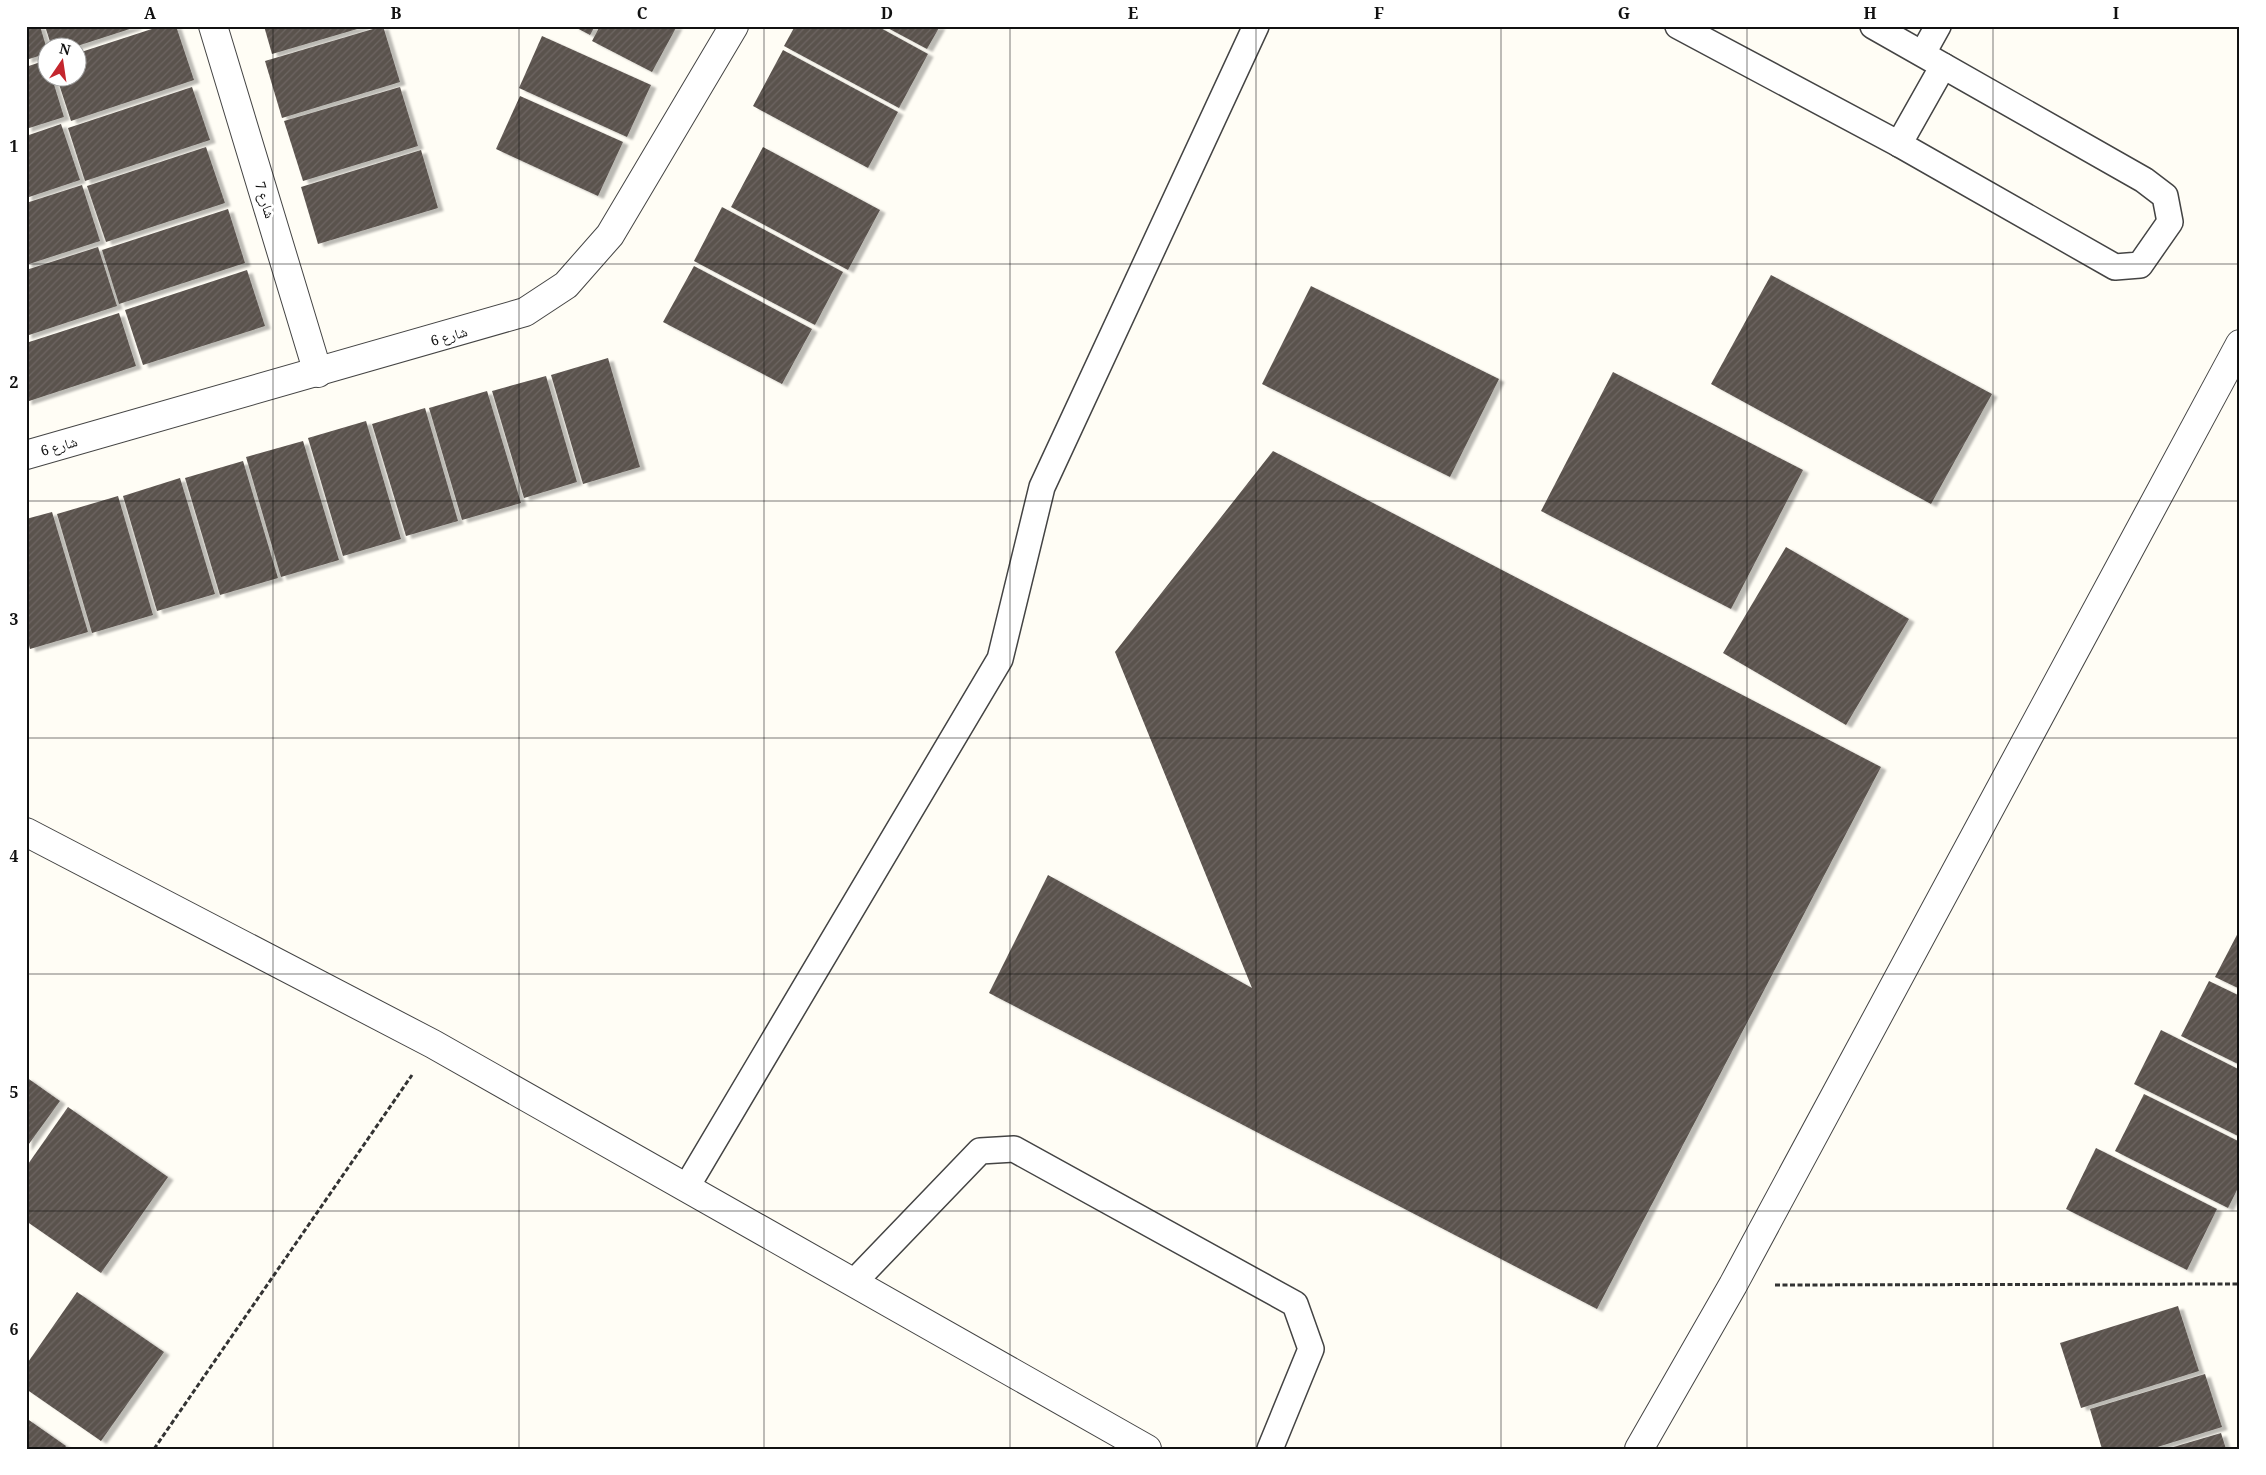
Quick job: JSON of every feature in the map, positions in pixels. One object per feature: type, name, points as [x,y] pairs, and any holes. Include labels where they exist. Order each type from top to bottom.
[{"type":"street","name":"شارع 7","points":[[213,26],[318,373]]},
{"type":"street","name":"شارع 6","points":[[26,455],[318,373],[524,312],[566,285],[610,235],[734,26]]},
{"type":"street","points":[[1639,1449],[1733,1285],[2240,344]]},
{"type":"street","points":[[26,832],[433,1044],[1147,1449]]},
{"type":"lane","points":[[686,1188],[1000,659],[1042,487],[1256,26]]},
{"type":"lane","points":[[1678,26],[1899,144],[2115,267],[2140,264],[2170,222],[2165,196],[2144,180],[1873,26]]},
{"type":"lane","points":[[1899,144],[1933,60],[1938,26]]},
{"type":"lane","points":[[854,1282],[980,1151],[1014,1150],[1295,1304],[1311,1349],[1270,1449]]},
{"type":"path","points":[[154,1449],[433,1044]]},
{"type":"path","points":[[1733,1285],[2240,1284]]},
{"type":"building","points":[[26,26],[40,26],[44,38],[38,38],[38,56],[26,60]]},
{"type":"building","points":[[45,26],[136,26],[88,43],[88,38],[49,38]]},
{"type":"building","points":[[161,26],[176,26],[194,80],[71,121],[60,88],[88,88],[88,50]]},
{"type":"building","points":[[264,26],[363,26],[364,27],[272,54]]},
{"type":"building","points":[[383,26],[400,82],[282,118],[265,61]]},
{"type":"building","points":[[573,26],[595,26],[590,35]]},
{"type":"building","points":[[600,26],[677,26],[652,72],[592,41]]},
{"type":"building","points":[[795,26],[877,26],[928,54],[899,108],[784,46]]},
{"type":"building","points":[[884,26],[940,26],[927,49]]},
{"type":"building","points":[[542,36],[651,85],[627,137],[519,88]]},
{"type":"building","points":[[783,50],[898,112],[868,168],[753,106]]},
{"type":"building","points":[[38,63],[38,88],[55,88],[64,117],[26,129],[26,67]]},
{"type":"building","points":[[192,87],[210,140],[85,181],[68,128]]},
{"type":"building","points":[[400,87],[418,146],[303,181],[284,121]]},
{"type":"building","points":[[520,96],[623,142],[598,196],[496,149]]},
{"type":"building","points":[[61,124],[80,180],[26,198],[26,136]]},
{"type":"building","points":[[206,147],[225,203],[106,242],[87,186]]},
{"type":"building","points":[[763,147],[880,210],[848,270],[731,207]]},
{"type":"building","points":[[421,150],[438,208],[318,244],[301,187]]},
{"type":"building","points":[[82,185],[100,241],[26,265],[26,203]]},
{"type":"building","points":[[722,207],[843,272],[815,325],[694,261]]},
{"type":"building","points":[[228,209],[245,263],[119,304],[102,250]]},
{"type":"building","points":[[98,247],[117,306],[26,336],[26,270]]},
{"type":"building","points":[[694,266],[812,329],[782,384],[663,322]]},
{"type":"building","points":[[247,270],[265,326],[143,365],[125,310]]},
{"type":"building","points":[[1771,275],[1992,394],[1931,504],[1711,384]]},
{"type":"building","points":[[1311,286],[1499,379],[1450,477],[1262,384]]},
{"type":"building","points":[[119,313],[136,366],[26,402],[26,343]]},
{"type":"building","points":[[608,358],[640,467],[583,484],[551,375]]},
{"type":"building","points":[[1613,372],[1803,470],[1731,609],[1541,511]]},
{"type":"building","points":[[546,376],[577,482],[524,498],[492,391]]},
{"type":"building","points":[[487,391],[521,503],[462,520],[429,408]]},
{"type":"building","points":[[425,408],[458,521],[406,536],[372,424]]},
{"type":"building","points":[[366,421],[401,539],[343,556],[308,438]]},
{"type":"building","points":[[303,441],[339,560],[281,577],[246,457]]},
{"type":"building","points":[[1273,451],[1881,767],[1597,1309],[989,993],[1048,875],[1252,988],[1115,652]]},
{"type":"building","points":[[243,461],[278,578],[220,595],[185,478]]},
{"type":"building","points":[[180,478],[215,594],[157,611],[123,496]]},
{"type":"building","points":[[118,496],[153,615],[92,633],[57,514]]},
{"type":"building","points":[[52,512],[88,632],[30,649],[26,635],[26,519]]},
{"type":"building","points":[[1786,547],[1909,619],[1846,725],[1723,653]]},
{"type":"building","points":[[2240,929],[2240,989],[2215,977]]},
{"type":"building","points":[[2209,981],[2240,996],[2240,1065],[2181,1036]]},
{"type":"building","points":[[2161,1030],[2240,1070],[2240,1137],[2134,1084]]},
{"type":"building","points":[[26,1077],[60,1101],[26,1148]]},
{"type":"building","points":[[2144,1094],[2240,1142],[2240,1184],[2228,1208],[2115,1151]]},
{"type":"building","points":[[68,1107],[168,1177],[101,1273],[26,1221],[26,1167]]},
{"type":"building","points":[[2096,1148],[2217,1209],[2187,1270],[2066,1209]]},
{"type":"building","points":[[77,1292],[164,1352],[101,1441],[26,1389],[26,1365]]},
{"type":"building","points":[[2178,1306],[2199,1371],[2081,1408],[2060,1343]]},
{"type":"building","points":[[2205,1374],[2222,1427],[2151,1449],[2102,1449],[2090,1409]]},
{"type":"building","points":[[26,1418],[66,1446],[64,1449],[26,1449]]},
{"type":"building","points":[[2221,1433],[2226,1449],[2170,1449],[2170,1448]]}]
